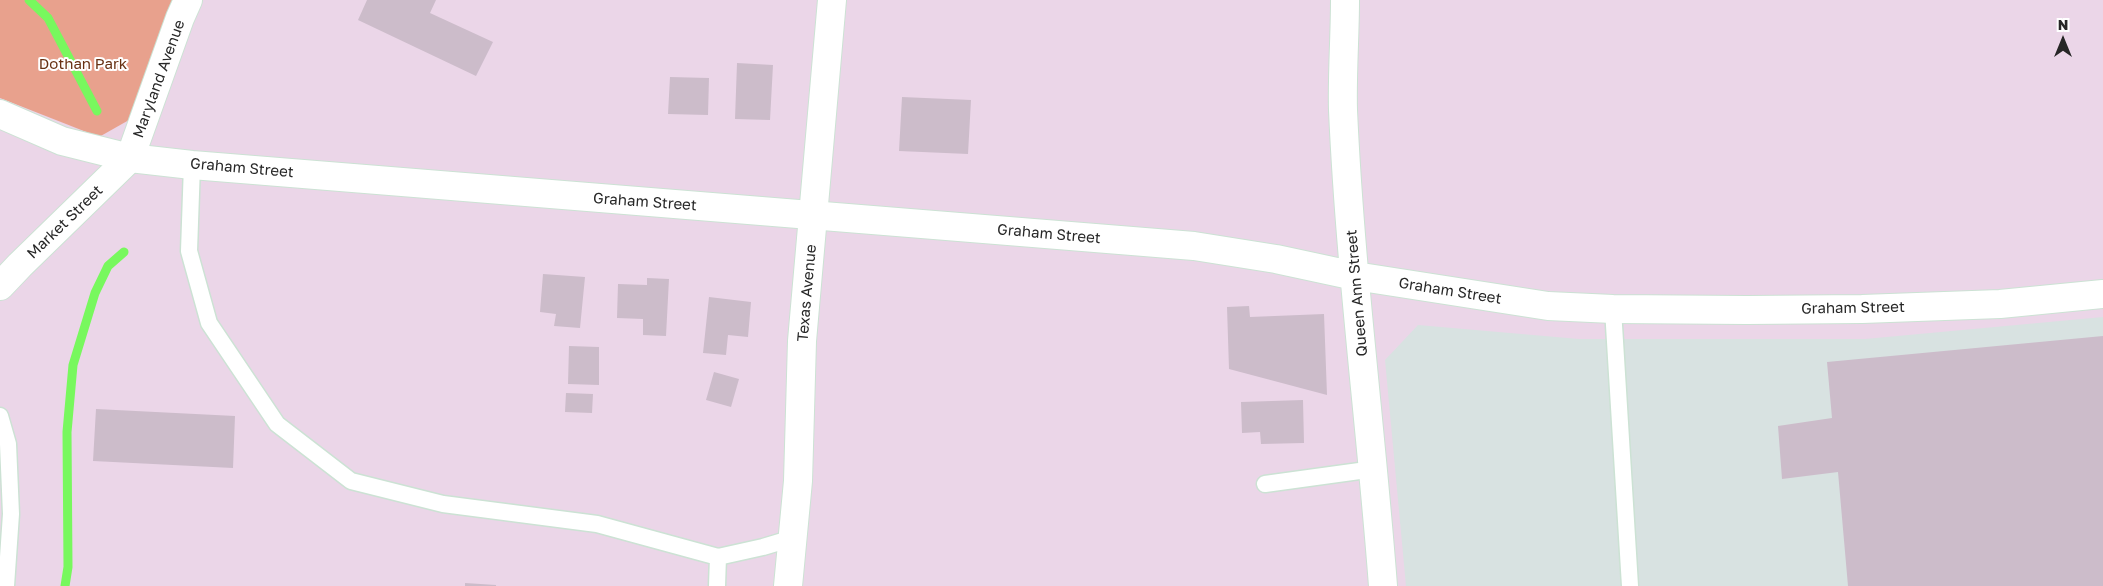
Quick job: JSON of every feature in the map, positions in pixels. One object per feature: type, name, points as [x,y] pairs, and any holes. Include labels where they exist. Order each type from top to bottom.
[{"type":"street","name":"Maryland Avenue","points":[[130,158],[188,0]]},
{"type":"street","name":"Texas Avenue","points":[[788,586],[798,481],[802,341],[832,0]]},
{"type":"street","name":"Queen Ann Street","points":[[1345,0],[1343,108],[1355,276],[1374,469],[1383,586]]},
{"type":"street","name":"Graham Street","points":[[0,114],[62,141],[130,158],[192,165],[1194,246],[1276,259],[1355,276],[1548,306],[1612,309],[1862,309],[2000,304],[2103,294]]},
{"type":"street","name":"Market Street","points":[[0,286],[130,158]]},
{"type":"lane","points":[[192,165],[189,251],[209,323],[277,424],[351,481],[443,504],[597,524],[718,557],[763,548],[793,538]]},
{"type":"lane","points":[[1612,309],[1630,586]]},
{"type":"lane","points":[[0,416],[8,444],[12,514],[6,586]]},
{"type":"lane","points":[[1265,484],[1374,469]]},
{"type":"lane","points":[[717,586],[718,557]]},
{"type":"shaded area","points":[[2103,317],[2103,586],[1406,586],[1385,360],[1418,325],[1579,339],[1865,339]]},
{"type":"green space","name":"Dothan Park","points":[[0,0],[176,0],[129,120],[99,137],[0,98]]},
{"type":"building","points":[[367,0],[436,0],[430,13],[493,42],[476,76],[358,20]]},
{"type":"building","points":[[737,63],[773,65],[770,120],[735,119]]},
{"type":"building","points":[[670,77],[709,78],[708,115],[668,114]]},
{"type":"building","points":[[902,97],[971,100],[968,154],[899,151]]},
{"type":"building","points":[[543,274],[585,277],[580,328],[554,326],[556,314],[540,312]]},
{"type":"building","points":[[647,278],[669,279],[666,336],[643,335],[643,319],[617,318],[618,284],[647,285]]},
{"type":"building","points":[[709,297],[751,302],[748,337],[728,335],[726,355],[703,353]]},
{"type":"building","points":[[1249,306],[1250,317],[1324,314],[1327,395],[1229,369],[1227,307]]},
{"type":"building","points":[[2103,336],[2103,586],[1848,586],[1838,472],[1782,479],[1778,426],[1832,418],[1827,362]]},
{"type":"building","points":[[569,346],[599,347],[599,385],[568,384]]},
{"type":"building","points":[[714,372],[739,379],[731,407],[706,400]]},
{"type":"building","points":[[566,393],[593,394],[592,413],[565,412]]},
{"type":"building","points":[[1303,400],[1304,443],[1261,444],[1260,432],[1242,433],[1241,402]]},
{"type":"building","points":[[96,409],[235,416],[233,468],[93,461]]},
{"type":"building","points":[[465,583],[496,585],[496,586],[465,586]]},
{"type":"waterway","points":[[29,0],[48,18],[97,111]]},
{"type":"waterway","points":[[65,586],[68,567],[67,432],[73,365],[95,293],[108,266],[124,252]]}]
